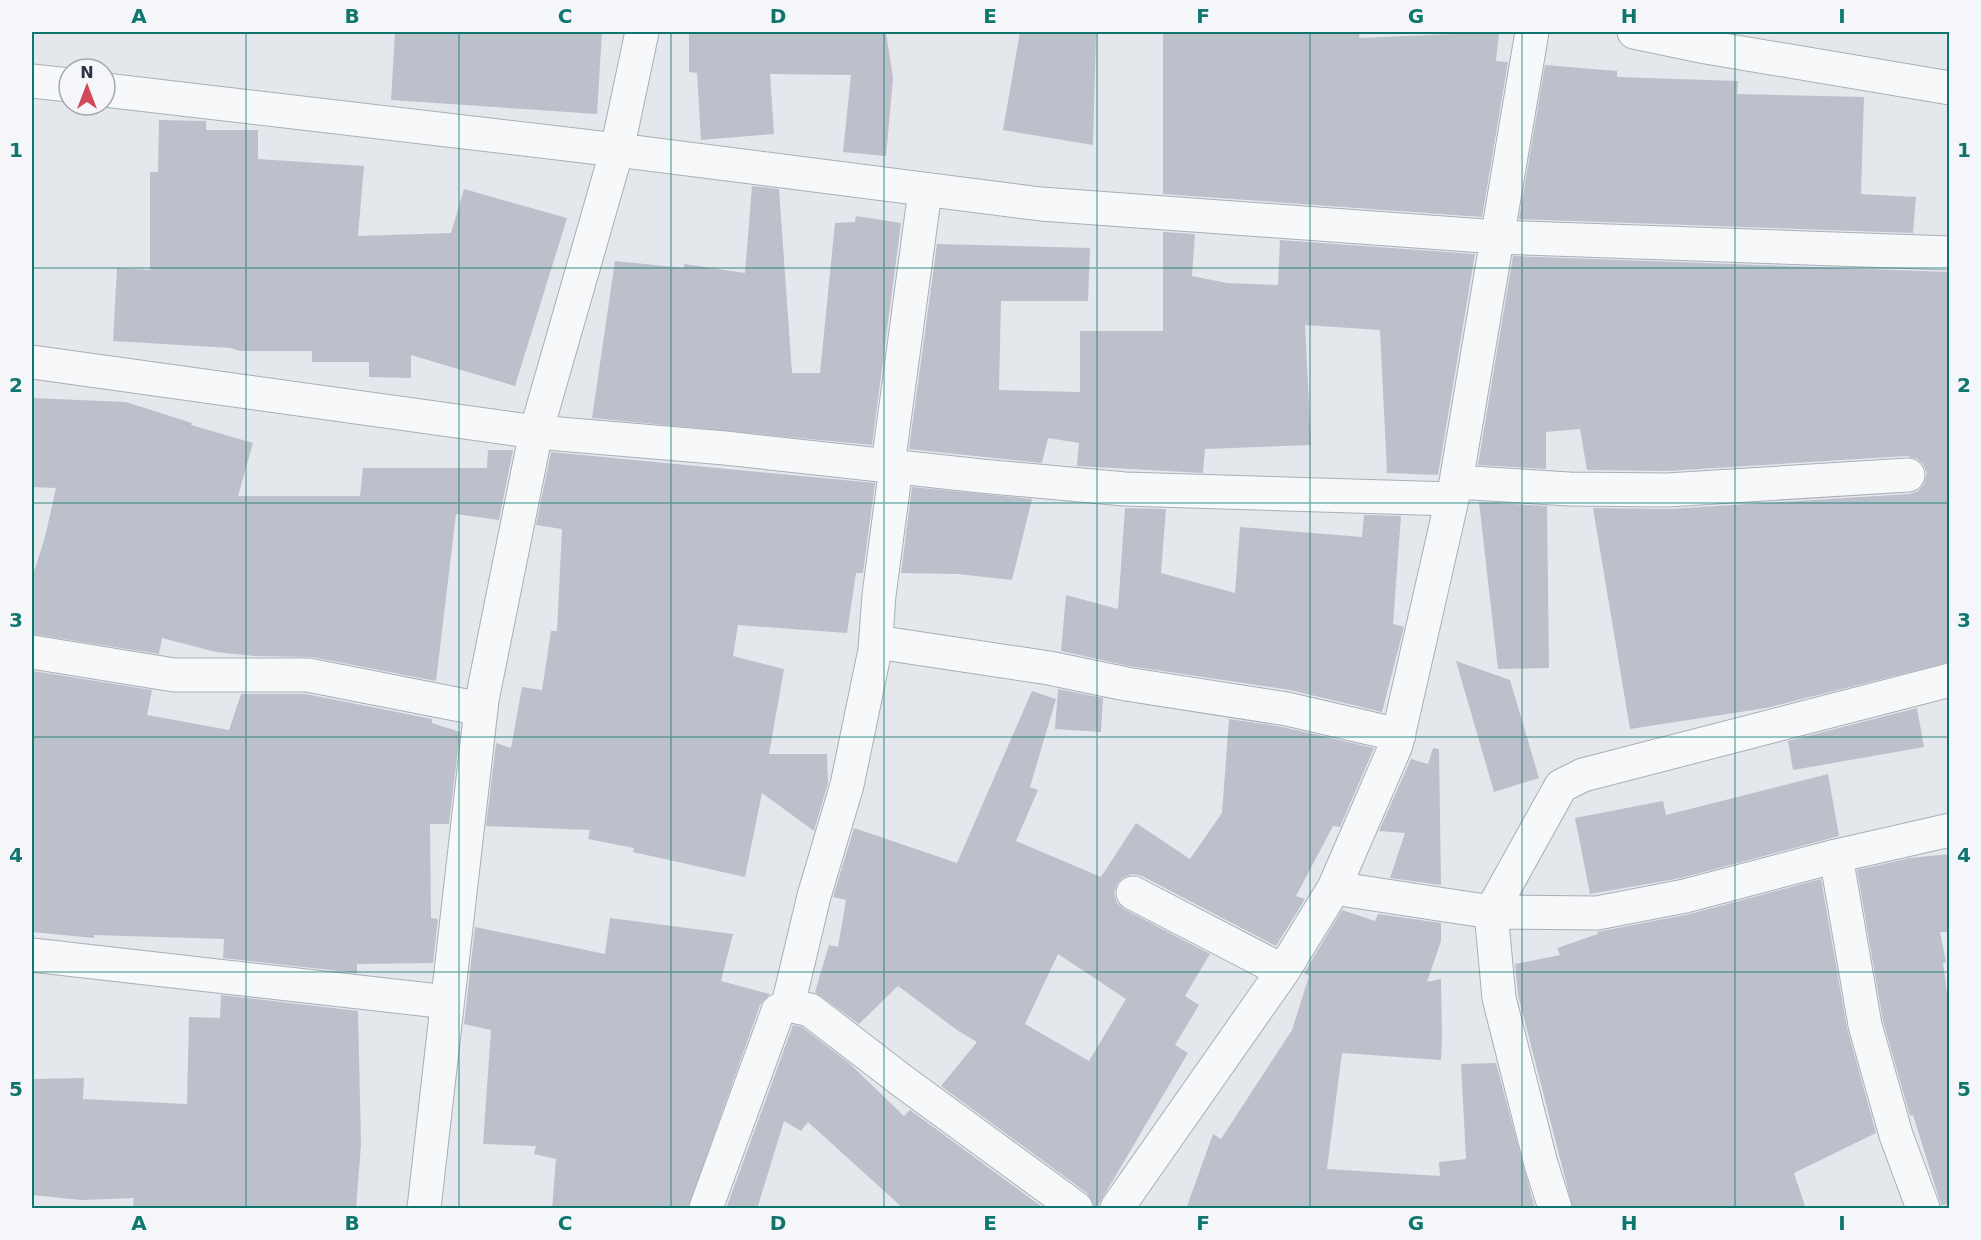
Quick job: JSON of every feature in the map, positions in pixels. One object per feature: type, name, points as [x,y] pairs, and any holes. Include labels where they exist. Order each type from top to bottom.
[{"type":"street","points":[[424,1209],[481,709],[536,432],[618,150],[642,32]]},
{"type":"street","points":[[1117,1209],[1283,971],[1334,888],[1399,735],[1454,490],[1532,32]]},
{"type":"street","points":[[1634,32],[1706,47],[1950,88]]},
{"type":"street","points":[[32,81],[57,84]]},
{"type":"street","points":[[117,91],[618,150],[1041,204],[1498,237],[1950,253]]},
{"type":"street","points":[[788,1005],[814,896],[847,785],[876,642],[892,466],[925,191]]},
{"type":"street","points":[[32,362],[536,432],[1125,489],[1667,490],[1908,475]]},
{"type":"street","points":[[876,642],[1049,668],[1126,684],[1287,709],[1399,735]]},
{"type":"street","points":[[32,652],[174,675],[308,675],[481,709]]},
{"type":"street","points":[[1555,1209],[1541,1164],[1499,998],[1491,912],[1561,786],[1583,775],[1950,680]]},
{"type":"street","points":[[1334,888],[1491,912],[1597,913],[1685,896],[1836,855],[1950,830]]},
{"type":"street","points":[[1836,855],[1865,1025],[1896,1135],[1923,1209]]},
{"type":"street","points":[[1132,893],[1283,971]]},
{"type":"street","points":[[32,955],[447,1002]]},
{"type":"street","points":[[706,1209],[777,1011],[788,1005],[810,1010],[1076,1209]]},
{"type":"building","points":[[395,32],[602,32],[597,114],[391,100]]},
{"type":"building","points":[[689,32],[886,32],[893,78],[886,156],[843,152],[851,75],[770,74],[774,134],[701,140],[697,73],[689,72]]},
{"type":"building","points":[[1020,32],[1096,32],[1093,145],[1003,130]]},
{"type":"building","points":[[1163,32],[1360,32],[1359,38],[1499,32],[1496,61],[1508,62],[1482,217],[1163,194]]},
{"type":"building","points":[[1545,65],[1617,71],[1617,77],[1738,81],[1737,94],[1864,97],[1861,194],[1916,197],[1913,233],[1519,219]]},
{"type":"building","points":[[159,120],[206,121],[206,130],[258,130],[258,159],[364,166],[358,236],[451,233],[464,189],[567,218],[515,386],[411,355],[411,378],[369,377],[369,362],[312,362],[312,351],[240,351],[231,348],[113,341],[117,268],[150,270],[150,172],[158,172]]},
{"type":"building","points":[[752,186],[779,189],[792,373],[820,373],[835,223],[855,222],[856,216],[901,223],[872,445],[592,418],[615,261],[684,268],[684,264],[745,273]]},
{"type":"building","points":[[1163,232],[1195,234],[1192,276],[1227,283],[1278,285],[1280,240],[1475,254],[1438,475],[1387,473],[1380,330],[1305,325],[1311,445],[1205,449],[1203,473],[1077,466],[1079,443],[1048,438],[1042,463],[909,449],[937,244],[1090,248],[1088,301],[1001,301],[999,390],[1080,392],[1080,331],[1163,331]]},
{"type":"building","points":[[1513,256],[1950,272],[1950,662],[1766,708],[1630,729],[1593,508],[1668,509],[1909,494],[1918,491],[1924,484],[1927,473],[1923,464],[1907,456],[1667,471],[1587,470],[1580,429],[1546,432],[1546,469],[1478,465]]},
{"type":"building","points":[[32,398],[126,402],[192,423],[191,425],[253,443],[238,496],[360,496],[363,468],[487,468],[488,450],[513,450],[499,520],[456,514],[436,681],[312,657],[254,656],[216,652],[162,638],[159,654],[32,634],[32,578],[45,537],[56,488],[32,487]]},
{"type":"building","points":[[551,452],[875,483],[863,573],[856,573],[847,633],[738,625],[733,656],[784,669],[769,754],[827,754],[828,783],[814,831],[762,793],[745,877],[633,852],[634,848],[588,839],[590,830],[486,826],[496,743],[511,748],[522,687],[542,690],[551,631],[557,631],[562,529],[536,525]]},
{"type":"building","points":[[912,487],[1032,499],[1012,580],[958,574],[901,573]]},
{"type":"building","points":[[1479,502],[1547,506],[1549,668],[1498,669]]},
{"type":"building","points":[[1125,508],[1166,509],[1161,573],[1235,593],[1240,527],[1362,537],[1364,515],[1401,516],[1393,624],[1404,627],[1382,712],[1290,690],[1129,666],[1061,651],[1066,595],[1118,609]]},
{"type":"building","points":[[1456,661],[1510,680],[1539,778],[1494,792]]},
{"type":"building","points":[[33,671],[152,690],[147,715],[229,730],[241,694],[306,694],[432,719],[432,723],[460,732],[449,824],[430,824],[431,918],[438,919],[433,963],[357,964],[357,973],[223,958],[224,939],[94,935],[94,938],[32,932]]},
{"type":"building","points":[[1058,689],[1103,698],[1101,732],[1055,729]]},
{"type":"building","points":[[1032,691],[1056,699],[1030,787],[1038,790],[1016,841],[1101,877],[1136,823],[1190,859],[1222,813],[1229,719],[1283,727],[1374,748],[1340,827],[1333,826],[1296,896],[1305,899],[1276,946],[1142,876],[1132,874],[1122,878],[1117,884],[1114,894],[1117,903],[1124,909],[1210,954],[1185,996],[1199,1005],[1175,1045],[1188,1053],[1096,1209],[1087,1193],[941,1086],[977,1042],[898,986],[859,1024],[815,992],[829,945],[838,947],[846,900],[833,897],[854,828],[957,863]],"holes":[[[1058,954],[1126,999],[1089,1061],[1025,1024]]]},
{"type":"building","points":[[1917,708],[1924,747],[1793,770],[1788,741]]},
{"type":"building","points":[[1433,748],[1439,749],[1441,885],[1390,878],[1405,833],[1379,831],[1411,759],[1428,764]]},
{"type":"building","points":[[1828,774],[1839,836],[1681,878],[1590,894],[1575,818],[1663,801],[1666,815]]},
{"type":"building","points":[[1950,854],[1950,932],[1940,932],[1946,962],[1943,963],[1950,1016],[1950,1204],[1941,1205],[1913,1115],[1910,1116],[1883,1021],[1857,870],[1910,858]]},
{"type":"building","points":[[1821,879],[1847,1028],[1876,1133],[1794,1173],[1806,1209],[1573,1209],[1518,995],[1515,964],[1560,955],[1557,948],[1598,934],[1597,932],[1690,914]]},
{"type":"building","points":[[1342,910],[1375,921],[1378,914],[1441,923],[1441,941],[1427,982],[1441,979],[1441,1060],[1342,1053],[1327,1169],[1440,1176],[1439,1162],[1466,1159],[1461,1064],[1496,1063],[1535,1209],[1329,1206],[1328,1209],[1186,1209],[1213,1134],[1221,1139],[1292,1030],[1309,976],[1304,973]]},
{"type":"building","points":[[610,918],[733,934],[721,981],[770,994],[760,1005],[688,1209],[552,1209],[556,1159],[534,1154],[536,1146],[483,1144],[491,1030],[464,1024],[475,927],[605,954]]},
{"type":"building","points":[[221,995],[358,1011],[361,1144],[356,1209],[133,1209],[134,1198],[81,1200],[32,1195],[32,1079],[84,1078],[83,1099],[187,1104],[189,1017],[220,1018]]},
{"type":"building","points":[[793,1025],[802,1027],[849,1063],[904,1116],[910,1110],[1045,1209],[904,1209],[808,1122],[801,1131],[784,1121],[757,1209],[726,1209]]}]
